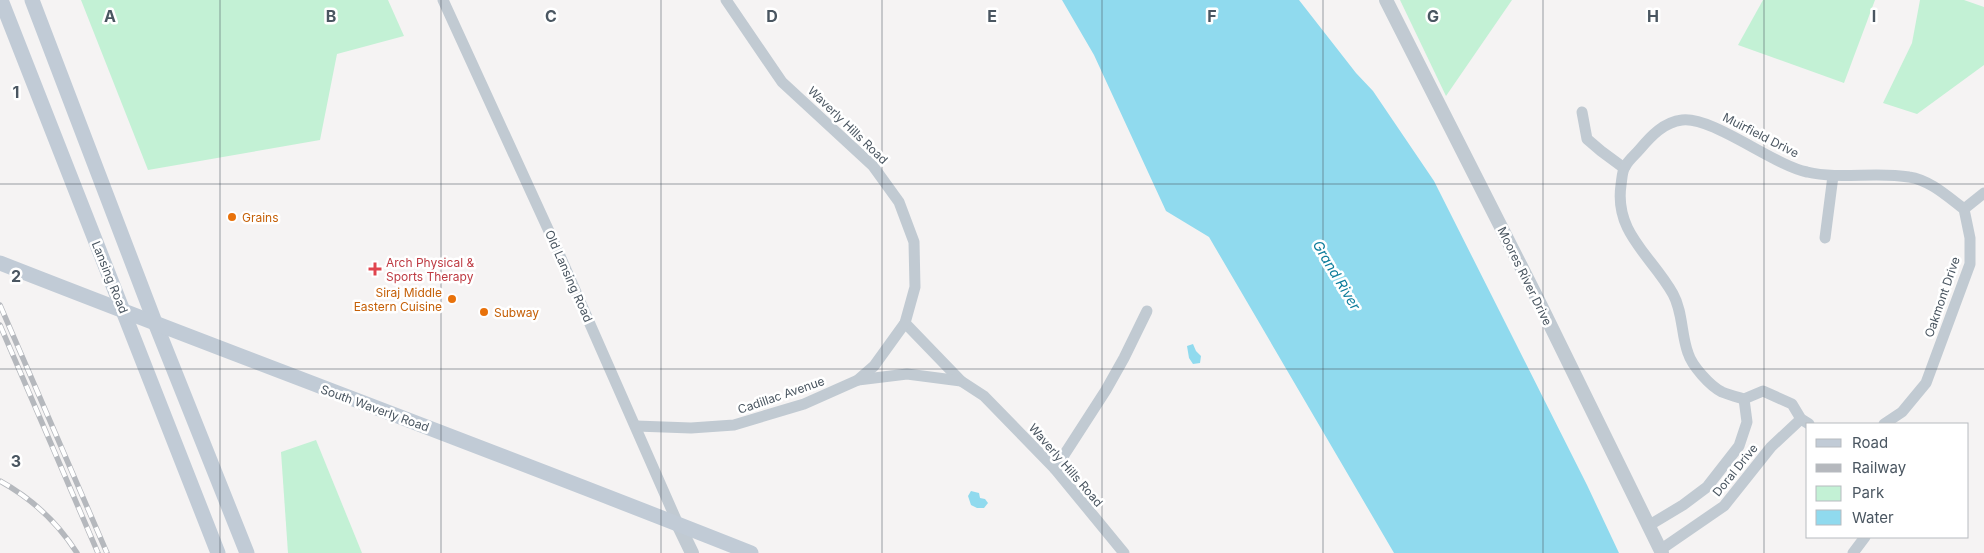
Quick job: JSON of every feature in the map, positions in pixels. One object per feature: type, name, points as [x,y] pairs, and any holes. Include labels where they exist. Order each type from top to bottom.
[{"type":"main road","name":"Lansing Road","points":[[1,0],[218,553]]},
{"type":"main road","name":"Lansing Road","points":[[32,0],[156,324],[247,553]]},
{"type":"main road","name":"South Waverly Road","points":[[0,263],[751,553]]},
{"type":"street","name":"Old Lansing Road","points":[[444,0],[692,553]]},
{"type":"street","name":"Waverly Hills Road","points":[[726,0],[782,82],[873,166],[899,202],[914,242],[916,266],[915,287],[904,324],[961,380],[984,396],[1055,469],[1124,553]]},
{"type":"street","name":"Moores River Drive","points":[[1386,0],[1537,298],[1661,551]]},
{"type":"street","points":[[1582,112],[1587,139],[1624,168],[1620,210],[1628,232],[1663,275],[1675,297],[1688,353],[1700,374],[1721,392],[1744,399],[1763,392],[1792,404],[1805,421]]},
{"type":"street","name":"Muirfield Drive","points":[[1624,168],[1651,137],[1669,123],[1684,119],[1713,126],[1756,151],[1805,172],[1833,176]]},
{"type":"street","points":[[1825,238],[1833,176],[1877,175],[1910,177],[1938,189],[1964,209],[1984,193]]},
{"type":"street","name":"Oakmont Drive","points":[[1886,423],[1902,412],[1926,383],[1970,264],[1970,238],[1964,209]]},
{"type":"street","points":[[1055,469],[1106,390],[1147,311]]},
{"type":"street","name":"Cadillac Avenue","points":[[636,426],[699,428],[734,426],[804,404],[858,380],[874,366],[904,324]]},
{"type":"street","name":"Waverly Hills Road","points":[[858,380],[907,374],[961,380]]},
{"type":"street","name":"Doral Drive","points":[[1648,526],[1683,505],[1707,487],[1739,446],[1747,422],[1744,399]]},
{"type":"street","name":"Doral Drive","points":[[1661,551],[1724,506],[1771,447],[1805,421]]},
{"type":"street","points":[[1853,553],[1864,538]]},
{"type":"green space","points":[[81,0],[388,0],[404,36],[337,54],[320,140],[148,170]]},
{"type":"green space","points":[[1400,0],[1512,0],[1446,96]]},
{"type":"green space","points":[[1763,0],[1875,0],[1844,83],[1738,45]]},
{"type":"green space","points":[[1920,0],[1964,0],[1984,7],[1984,65],[1917,114],[1883,103],[1912,43]]},
{"type":"green space","points":[[316,440],[362,553],[288,553],[281,452]]},
{"type":"water","name":"Grand River","points":[[1062,0],[1299,0],[1356,73],[1373,91],[1434,181],[1587,485],[1619,553],[1394,553],[1209,237],[1166,211],[1094,55]]},
{"type":"water","points":[[1193,344],[1201,356],[1200,363],[1193,364],[1189,358],[1187,346]]},
{"type":"water","points":[[971,491],[979,493],[980,498],[985,499],[988,503],[984,508],[977,508],[971,505],[968,496]]},
{"type":"railway","points":[[0,305],[107,553]]},
{"type":"railway","points":[[0,325],[98,553]]},
{"type":"railway","points":[[0,481],[22,495],[43,512],[61,531],[77,553]]},
{"type":"place","name":"Grains","points":[[232,217]]},
{"type":"place","name":"Arch Physical & Sports Therapy","points":[[375,269]]},
{"type":"place","name":"Siraj Middle Eastern Cuisine","points":[[452,299]]},
{"type":"place","name":"Subway","points":[[484,312]]}]
